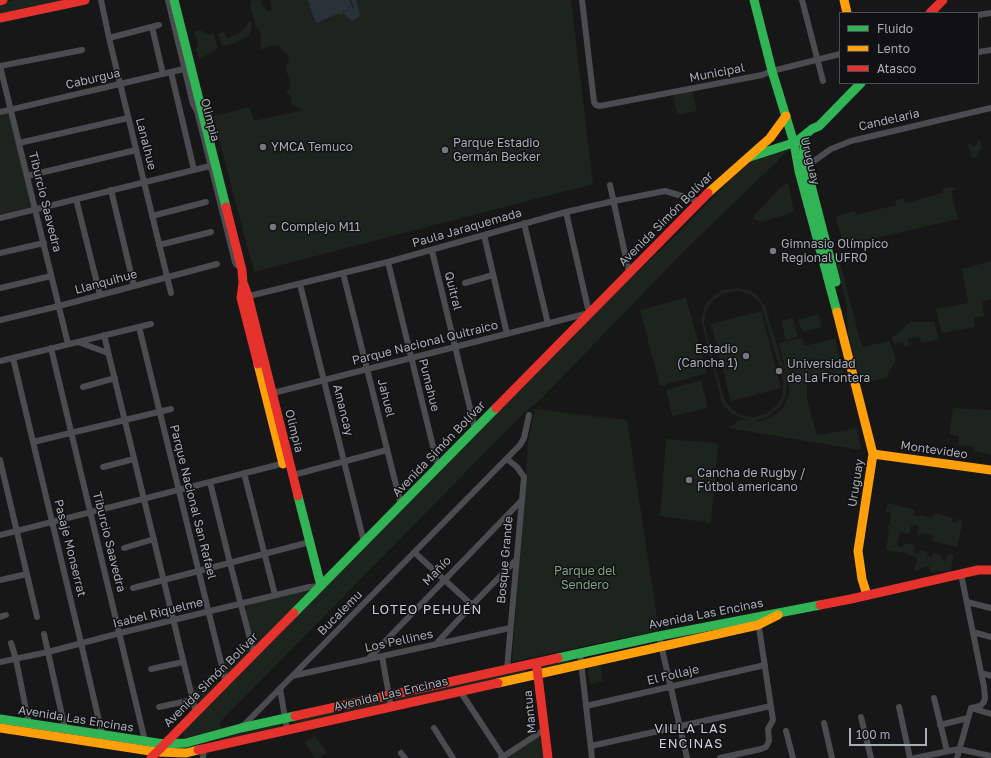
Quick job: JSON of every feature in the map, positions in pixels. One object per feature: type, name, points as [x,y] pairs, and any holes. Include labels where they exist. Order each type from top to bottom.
[{"type":"main road","points":[[0,18],[85,0]]},
{"type":"main road","name":"Olimpia","points":[[174,0],[188,68],[241,266],[245,297],[286,463],[293,475],[321,586]]},
{"type":"main road","name":"Uruguay","points":[[754,0],[772,71],[795,143],[804,165],[837,284],[842,308],[842,329],[873,454],[858,546],[862,579],[867,597]]},
{"type":"main road","points":[[844,0],[848,12]]},
{"type":"main road","points":[[931,12],[943,0]]},
{"type":"main road","points":[[809,133],[815,122],[852,84]]},
{"type":"main road","name":"Avenida Simón Bolívar","points":[[745,159],[795,143],[819,126],[860,84]]},
{"type":"main road","name":"Avenida Simón Bolívar","points":[[154,755],[699,201],[770,138],[786,116]]},
{"type":"main road","name":"Uruguay","points":[[804,165],[804,145],[809,133]]},
{"type":"main road","points":[[795,143],[804,165]]},
{"type":"main road","name":"Montevideo","points":[[873,454],[991,470]]},
{"type":"main road","name":"Avenida Las Encinas","points":[[834,602],[846,603],[887,590],[978,570],[991,570]]},
{"type":"main road","points":[[851,599],[859,591],[862,579],[873,588],[887,590]]},
{"type":"main road","name":"Avenida Las Encinas","points":[[0,719],[28,728],[103,739],[145,741],[164,744],[187,751],[204,753],[287,730],[662,646],[782,612],[867,597]]},
{"type":"main road","name":"Avenida Las Encinas","points":[[0,728],[64,729],[135,748],[154,755],[187,751],[241,728],[659,636],[758,620]]},
{"type":"main road","name":"Mantua","points":[[536,663],[548,758]]},
{"type":"main road","points":[[181,728],[182,738],[187,751]]},
{"type":"main road","points":[[135,748],[140,758]]},
{"type":"street","name":"Lanalhue","points":[[101,0],[108,38],[171,293]]},
{"type":"street","name":"Olimpia","points":[[168,0],[188,68]]},
{"type":"street","name":"Municipal","points":[[582,0],[594,102],[596,105],[600,106],[762,75],[772,71],[839,54]]},
{"type":"street","points":[[802,0],[823,81]]},
{"type":"street","points":[[979,15],[991,13]]},
{"type":"street","points":[[108,38],[159,25]]},
{"type":"street","points":[[152,27],[163,74]]},
{"type":"street","points":[[0,69],[82,50]]},
{"type":"street","points":[[979,52],[991,50]]},
{"type":"street","name":"Caburgua","points":[[0,112],[188,68]]},
{"type":"street","name":"Tiburcio Saavedra","points":[[0,69],[68,344]]},
{"type":"street","points":[[171,72],[194,170]]},
{"type":"street","name":"Candelaria","points":[[804,165],[831,149],[851,140],[991,108]]},
{"type":"street","points":[[19,143],[128,118]]},
{"type":"street","points":[[27,176],[136,150]]},
{"type":"street","points":[[0,218],[213,166]]},
{"type":"street","points":[[610,185],[629,272]]},
{"type":"street","points":[[111,190],[134,286]]},
{"type":"street","name":"Paula Jaraquemada","points":[[245,297],[432,251],[566,212],[614,201],[665,191],[699,201]]},
{"type":"street","points":[[76,199],[100,295]]},
{"type":"street","points":[[152,216],[206,202]]},
{"type":"street","points":[[566,212],[589,313]]},
{"type":"street","points":[[524,224],[548,324]]},
{"type":"street","points":[[159,245],[211,232]]},
{"type":"street","points":[[484,235],[506,334]]},
{"type":"street","points":[[0,253],[44,243]]},
{"type":"street","name":"Quitral","points":[[432,251],[474,430]]},
{"type":"street","name":"Pumahue","points":[[388,262],[438,467]]},
{"type":"street","name":"Llanquihue","points":[[0,320],[217,264]]},
{"type":"street","name":"Jahuel","points":[[343,273],[401,505]]},
{"type":"street","points":[[465,283],[493,275]]},
{"type":"street","points":[[0,288],[51,276]]},
{"type":"street","name":"Amancay","points":[[300,284],[364,542]]},
{"type":"street","name":"Parque Nacional Quitraico","points":[[269,394],[589,313]]},
{"type":"street","points":[[0,361],[151,324]]},
{"type":"street","name":"Parque Nacional San Rafael","points":[[139,327],[226,683]]},
{"type":"street","points":[[104,335],[196,713]]},
{"type":"street","points":[[77,342],[108,353]]},
{"type":"street","name":"Tiburcio Saavedra","points":[[51,348],[145,741]]},
{"type":"street","name":"Pasaje Monserrat","points":[[13,358],[82,643],[103,739]]},
{"type":"street","points":[[83,387],[115,378]]},
{"type":"street","points":[[33,442],[171,409]]},
{"type":"street","name":"Bucalemu","points":[[241,728],[520,446],[524,438],[529,415]]},
{"type":"street","points":[[293,475],[387,450]]},
{"type":"street","points":[[103,467],[134,459]]},
{"type":"street","name":"Bosque Grande","points":[[507,459],[517,466],[524,477],[507,669]]},
{"type":"street","points":[[0,460],[37,617]]},
{"type":"street","points":[[0,535],[286,463]]},
{"type":"street","points":[[244,474],[275,595]]},
{"type":"street","points":[[210,482],[254,654]]},
{"type":"street","name":"Mañío","points":[[368,659],[522,500]]},
{"type":"street","points":[[124,548],[154,539]]},
{"type":"street","points":[[133,588],[310,542]]},
{"type":"street","points":[[415,552],[472,605]]},
{"type":"street","points":[[435,645],[516,560]]},
{"type":"street","points":[[0,580],[27,574]]},
{"type":"street","points":[[961,574],[982,673],[985,698],[984,702],[980,706],[971,708]]},
{"type":"street","name":"Isabel Riquelme","points":[[0,662],[48,652],[311,586],[321,586]]},
{"type":"street","points":[[967,602],[991,608]]},
{"type":"street","points":[[720,758],[761,749],[766,747],[769,741],[768,728],[773,720],[758,620]]},
{"type":"street","name":"Los Pellines","points":[[292,676],[510,628]]},
{"type":"street","points":[[973,632],[991,637]]},
{"type":"street","points":[[44,634],[64,729]]},
{"type":"street","points":[[659,636],[687,758]]},
{"type":"street","points":[[11,643],[16,659],[28,728]]},
{"type":"street","points":[[580,653],[592,758]]},
{"type":"street","points":[[382,656],[391,707]]},
{"type":"street","points":[[151,669],[183,662]]},
{"type":"street","name":"El Follaje","points":[[586,706],[765,665]]},
{"type":"street","points":[[982,673],[991,676]]},
{"type":"street","points":[[280,688],[287,730]]},
{"type":"street","points":[[460,692],[503,758],[544,730]]},
{"type":"street","points":[[934,698],[947,751]]},
{"type":"street","points":[[159,707],[192,700]]},
{"type":"street","points":[[591,746],[771,706]]},
{"type":"street","points":[[899,707],[910,758]]},
{"type":"street","points":[[971,708],[991,714]]},
{"type":"street","points":[[957,758],[971,708]]},
{"type":"street","points":[[861,717],[870,758]]},
{"type":"street","points":[[940,725],[968,718]]},
{"type":"street","points":[[824,723],[832,758]]},
{"type":"street","points":[[434,728],[453,758]]},
{"type":"street","points":[[786,732],[793,758]]},
{"type":"street","points":[[915,758],[959,749],[991,756]]},
{"type":"green space","points":[[14,0],[64,0],[0,14],[0,3]]},
{"type":"green space","name":"Parque Estadio Germán Becker","points":[[252,0],[261,0],[261,4],[268,11],[272,11],[270,0],[571,0],[593,184],[254,272],[213,116],[250,107],[254,121],[303,110],[292,105],[291,96],[286,93],[291,86],[285,69],[289,55],[279,46],[272,45],[260,50],[261,38],[260,32],[255,25],[250,5]]},
{"type":"green space","points":[[250,20],[252,22],[250,35],[236,43],[222,46],[218,34],[224,32],[227,38],[243,31]]},
{"type":"green space","points":[[200,30],[209,35],[213,33],[218,48],[199,59],[196,50],[198,46],[194,32]]},
{"type":"green space","points":[[692,90],[697,111],[677,115],[673,94]]},
{"type":"green space","points":[[9,113],[32,207],[0,215],[0,115]]},
{"type":"green space","points":[[980,140],[982,150],[978,151],[979,156],[972,158],[968,144],[971,143],[972,146],[977,145],[977,141]]},
{"type":"green space","points":[[789,150],[685,250],[541,399],[524,413],[219,723],[223,730],[186,739],[184,738],[182,733],[593,314],[677,234],[741,169],[751,162]]},
{"type":"green space","points":[[788,182],[794,212],[762,222],[752,218],[778,190]]},
{"type":"green space","points":[[953,187],[955,190],[951,191],[958,219],[863,241],[863,246],[848,249],[844,247],[836,218],[837,216],[855,211],[856,215],[896,205],[895,201],[902,199],[904,199],[905,203],[943,193],[943,188]]},
{"type":"green space","points":[[991,261],[991,299],[982,301],[984,316],[974,318],[975,327],[941,333],[936,309],[968,303],[962,269]]},
{"type":"green space","points":[[840,263],[862,347],[890,341],[896,360],[886,378],[861,383],[848,334],[847,308],[837,264]]},
{"type":"green space","points":[[737,288],[747,290],[754,293],[765,306],[787,379],[786,394],[781,405],[769,416],[754,421],[760,421],[775,415],[784,407],[790,392],[779,343],[802,338],[804,346],[835,339],[844,373],[807,383],[807,399],[817,435],[857,428],[861,450],[729,428],[739,420],[747,420],[732,414],[721,400],[701,320],[705,305],[711,298],[723,290]],"holes":[[[737,291],[750,294],[761,304],[783,380],[783,393],[778,404],[767,413],[755,417],[739,414],[726,402],[704,323],[705,313],[713,300],[724,293]]]},
{"type":"green space","points":[[686,298],[707,373],[660,386],[640,310]]},
{"type":"green space","name":"Estadio (Cancha 1)","points":[[761,311],[781,388],[731,401],[711,324]]},
{"type":"green space","points":[[818,314],[822,327],[802,332],[798,320]]},
{"type":"green space","points":[[793,318],[798,337],[786,340],[781,321]]},
{"type":"green space","points":[[911,322],[934,322],[939,339],[921,343],[920,337],[908,339],[909,346],[904,347],[903,342],[895,344],[892,341],[892,337],[898,334]]},
{"type":"green space","points":[[701,380],[708,408],[672,416],[666,390]]},
{"type":"green space","points":[[953,408],[991,410],[991,455],[974,451],[974,447],[958,445],[959,436],[949,434]]},
{"type":"green space","name":"Parque del Sendero","points":[[535,409],[627,420],[659,630],[512,662],[528,442]]},
{"type":"green space","name":"Cancha de Rugby / Fútbol americano","points":[[666,439],[718,443],[711,523],[660,516]]},
{"type":"green space","points":[[888,503],[915,510],[914,515],[920,517],[921,515],[932,518],[934,513],[953,518],[952,522],[956,523],[957,519],[963,521],[957,547],[932,541],[933,536],[921,533],[920,535],[917,535],[919,526],[912,524],[909,534],[900,532],[897,546],[903,548],[905,543],[915,545],[913,552],[918,554],[920,550],[928,552],[927,556],[932,557],[933,552],[942,555],[941,560],[946,561],[948,554],[954,555],[950,571],[930,572],[929,566],[914,571],[918,558],[905,553],[889,551],[886,549],[889,532],[887,530],[891,523],[891,513],[885,511]]},
{"type":"green space","points":[[308,589],[309,591],[255,647],[245,608],[248,604]]},
{"type":"green space","points":[[248,648],[251,651],[227,675],[225,675],[222,659],[235,655],[236,658]]},
{"type":"green space","points":[[571,657],[572,664],[542,671],[541,663]]},
{"type":"green space","points":[[600,665],[603,681],[590,684],[588,668]]},
{"type":"green space","points":[[525,668],[526,674],[396,704],[395,696]]},
{"type":"green space","points":[[219,678],[218,687],[198,704],[194,687]]},
{"type":"green space","points":[[386,698],[387,704],[344,714],[343,708]]},
{"type":"green space","points":[[336,710],[337,715],[293,724],[292,718]]},
{"type":"green space","points":[[281,722],[281,729],[219,743],[219,738]]},
{"type":"green space","points":[[315,736],[327,753],[319,758],[315,758],[305,742]]},
{"type":"green space","points":[[540,736],[543,736],[545,758],[509,758],[508,756]]},
{"type":"shaded area","points":[[307,0],[349,0],[353,9],[354,7],[351,0],[356,0],[360,16],[352,21],[343,13],[346,10],[342,12],[341,15],[340,13],[316,23],[309,5],[311,3],[309,4]]},
{"type":"traffic: fast","points":[[174,0],[226,207]]},
{"type":"traffic: fast","points":[[754,0],[772,71],[794,143],[799,171],[837,312]]},
{"type":"traffic: fast","points":[[750,157],[796,142],[812,129],[819,126],[860,84]]},
{"type":"traffic: fast","points":[[805,136],[804,145],[806,166],[836,282]]},
{"type":"traffic: fast","points":[[294,613],[496,408]]},
{"type":"traffic: fast","points":[[298,496],[321,586]]},
{"type":"traffic: fast","points":[[558,658],[659,636],[820,605]]},
{"type":"traffic: fast","points":[[0,719],[164,744],[186,743],[241,728],[295,716]]},
{"type":"traffic: slow","points":[[844,0],[847,12]]},
{"type":"traffic: slow","points":[[708,193],[770,138],[786,116]]},
{"type":"traffic: slow","points":[[837,312],[873,454],[858,551],[862,579],[867,595]]},
{"type":"traffic: slow","points":[[258,364],[283,464]]},
{"type":"traffic: slow","points":[[873,454],[991,470]]},
{"type":"traffic: slow","points":[[498,683],[758,625],[778,615]]},
{"type":"traffic: slow","points":[[0,728],[157,752],[186,753],[198,750]]},
{"type":"traffic: jam","points":[[0,18],[85,0]]},
{"type":"traffic: jam","points":[[931,12],[943,0]]},
{"type":"traffic: jam","points":[[496,408],[708,193]]},
{"type":"traffic: jam","points":[[226,207],[242,270],[243,283],[241,298],[258,364]]},
{"type":"traffic: jam","points":[[244,285],[298,496]]},
{"type":"traffic: jam","points":[[820,605],[978,570],[991,570]]},
{"type":"traffic: jam","points":[[151,758],[294,613]]},
{"type":"traffic: jam","points":[[295,716],[558,658]]},
{"type":"traffic: jam","points":[[537,668],[548,758]]},
{"type":"traffic: jam","points":[[198,750],[498,683]]},
{"type":"place","name":"YMCA Temuco","points":[[263,147]]},
{"type":"place","name":"Parque Estadio Germán Becker","points":[[445,150]]},
{"type":"place","name":"Complejo M11","points":[[273,227]]},
{"type":"place","name":"Gimnasio Olímpico Regional UFRO","points":[[773,251]]},
{"type":"place","name":"Estadio (Cancha 1)","points":[[746,356]]},
{"type":"place","name":"Universidad de La Frontera","points":[[779,371]]},
{"type":"place","name":"Cancha de Rugby / Fútbol americano","points":[[689,480]]},
{"type":"district","name":"LOTEO PEHUÉN","points":[[427,610]]},
{"type":"district","name":"VILLA LAS ENCINAS","points":[[691,736]]}]
